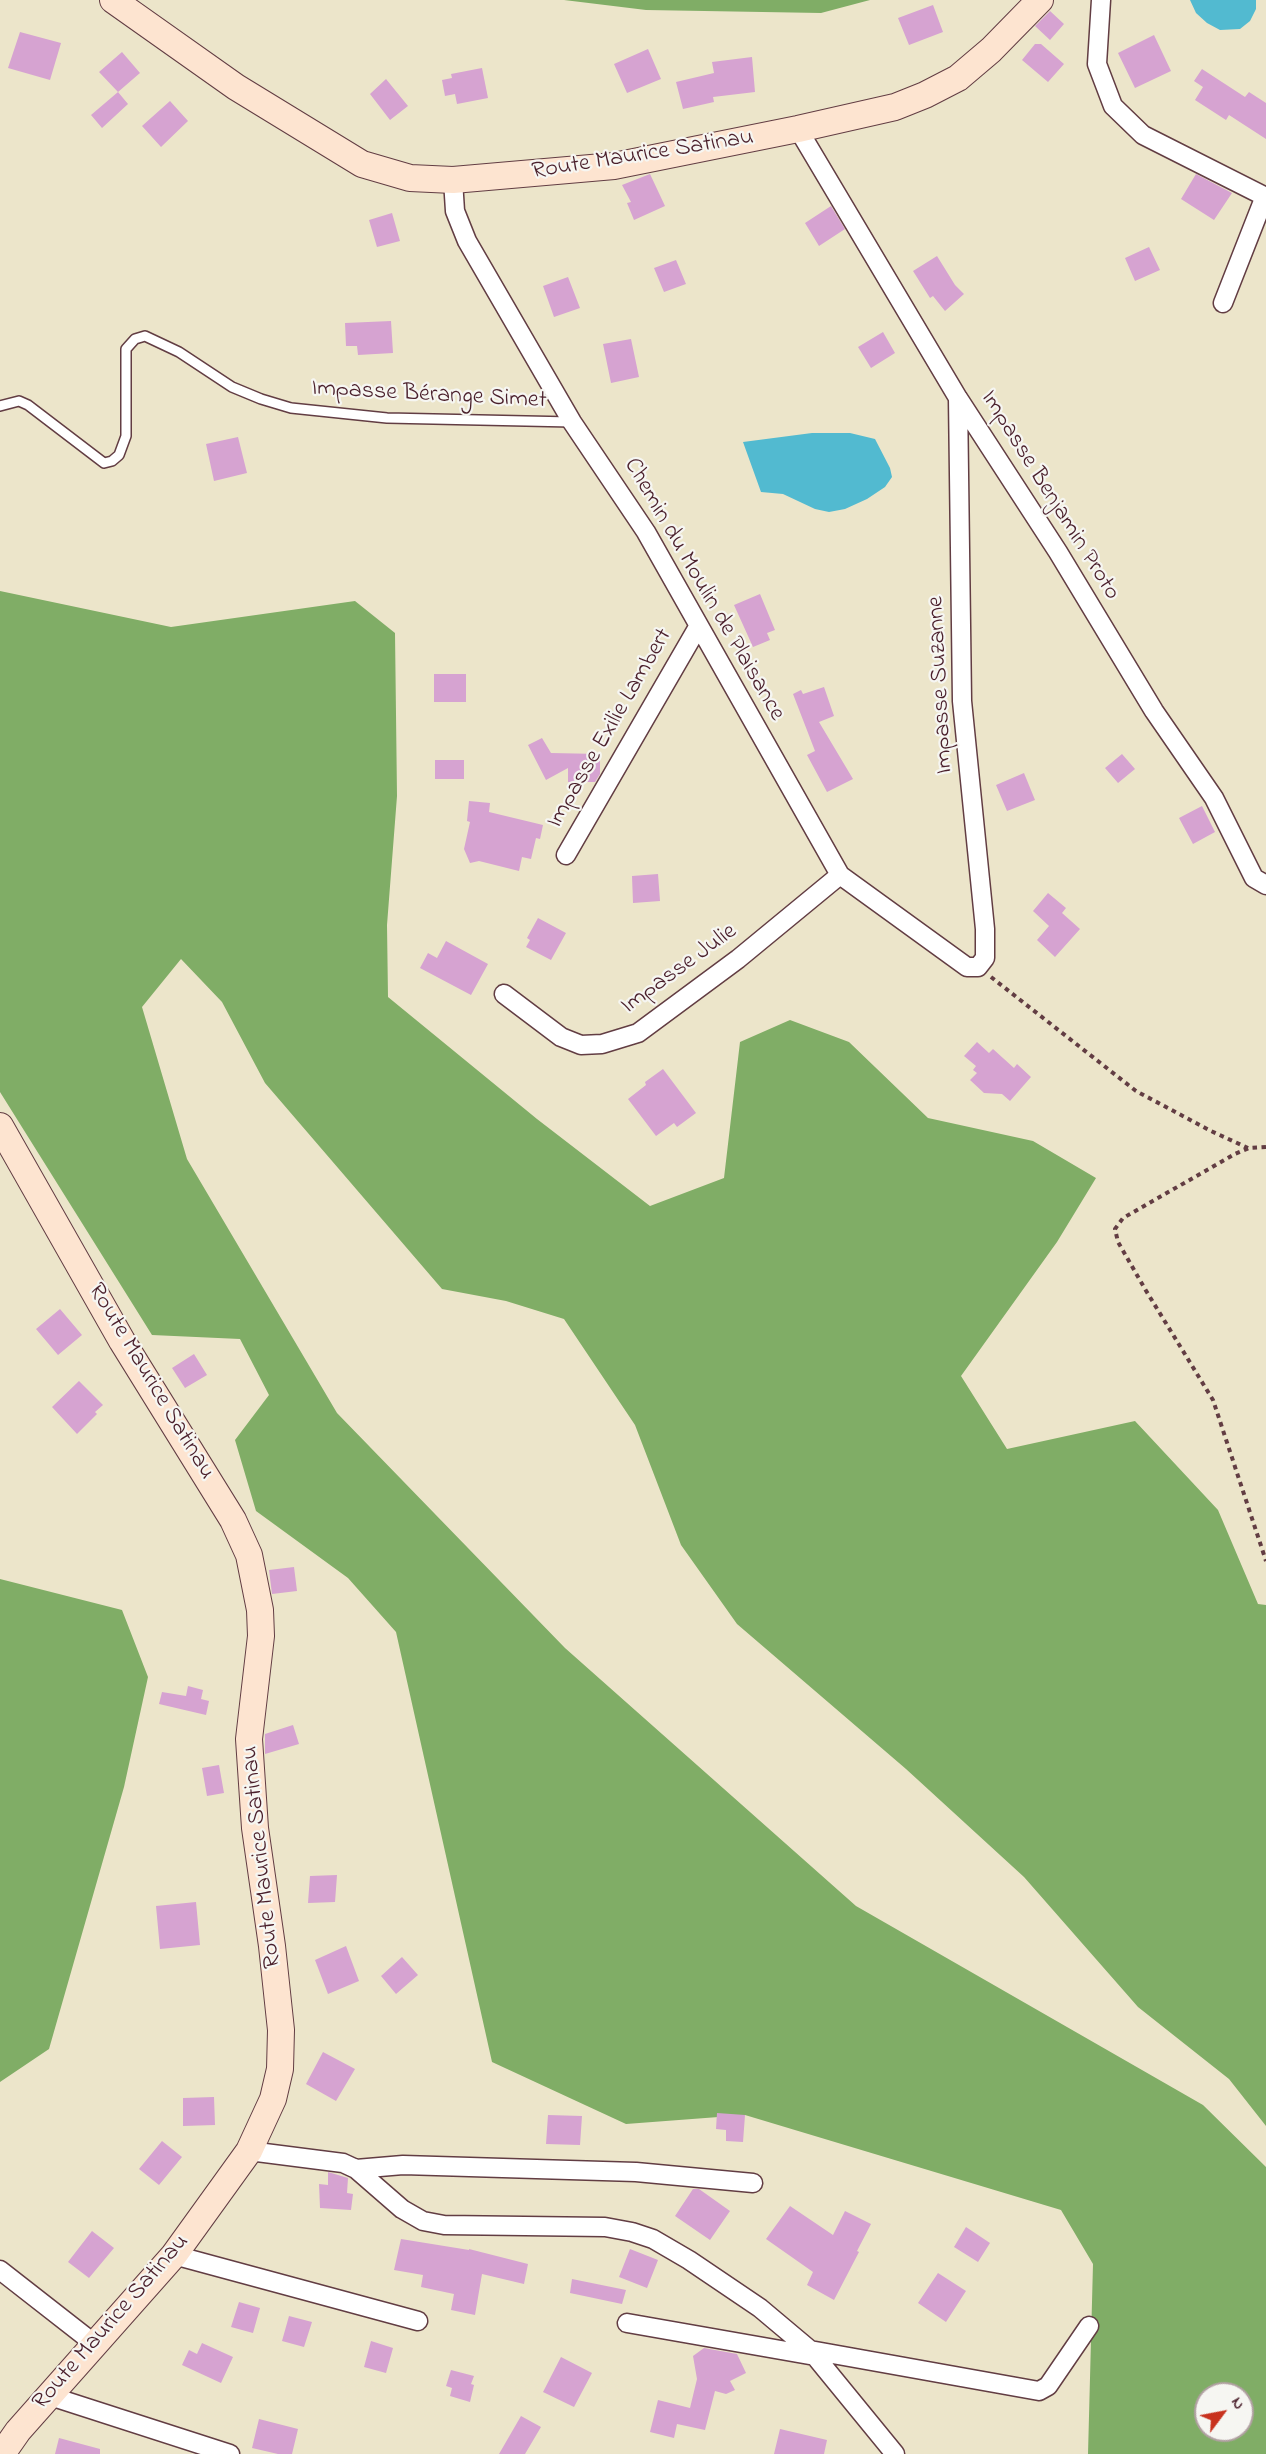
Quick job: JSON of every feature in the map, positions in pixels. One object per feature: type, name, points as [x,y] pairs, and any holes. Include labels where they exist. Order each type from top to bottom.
[{"type":"main road","name":"Route Maurice Satinau","points":[[113,0],[236,87],[362,164],[410,178],[453,180],[614,166],[895,107],[925,95],[957,78],[991,51],[1040,0]]},
{"type":"main road","name":"Route Maurice Satinau","points":[[0,1126],[122,1341],[233,1520],[249,1555],[261,1618],[249,1739],[255,1828],[281,2030],[280,2069],[273,2099],[249,2151],[174,2255],[18,2431],[2,2454]]},
{"type":"street","points":[[1101,0],[1097,64],[1113,106],[1143,135],[1265,197],[1223,303]]},
{"type":"street","name":"Impasse Benjamin Proto","points":[[798,129],[958,398],[1058,552],[1154,711],[1214,798],[1254,878],[1264,885]]},
{"type":"street","name":"Chemin du Moulin de Plaisance","points":[[453,180],[455,211],[467,242],[572,422],[646,532],[840,875],[954,960],[967,968],[978,967]]},
{"type":"street","name":"Impasse Suzanne","points":[[958,398],[962,701],[985,929],[985,958],[978,967]]},
{"type":"street","name":"Impasse Exilie Lambert","points":[[566,855],[698,627]]},
{"type":"street","name":"Impasse Julie","points":[[504,994],[561,1037],[581,1045],[602,1044],[638,1033],[738,959],[840,875]]},
{"type":"street","points":[[249,2151],[343,2163],[356,2169],[402,2209],[423,2221],[444,2225],[605,2227],[632,2232],[652,2240],[689,2260],[760,2308],[813,2353],[895,2454]]},
{"type":"street","points":[[356,2169],[403,2165],[636,2172],[753,2183]]},
{"type":"street","points":[[174,2255],[418,2321]]},
{"type":"street","points":[[0,2270],[96,2345]]},
{"type":"street","points":[[627,2322],[1039,2391],[1048,2386],[1089,2326]]},
{"type":"street","points":[[50,2396],[230,2454]]},
{"type":"lane","name":"Impasse Bérange Simet","points":[[0,406],[19,401],[28,405],[104,463],[112,461],[119,455],[126,436],[126,349],[135,339],[145,336],[179,352],[232,387],[291,408],[387,418],[572,422]]},
{"type":"path","points":[[978,967],[1136,1091],[1211,1131],[1249,1148]]},
{"type":"path","points":[[1266,1147],[1249,1148],[1123,1218],[1115,1229],[1118,1242],[1213,1400],[1266,1561]]},
{"type":"green space","points":[[564,0],[870,0],[821,13],[646,10]]},
{"type":"green space","points":[[0,591],[171,627],[355,601],[395,633],[397,796],[387,925],[388,997],[537,1119],[650,1206],[724,1178],[740,1042],[790,1020],[849,1042],[928,1118],[1033,1141],[1096,1178],[1057,1242],[961,1376],[1007,1449],[1135,1421],[1218,1510],[1258,1604],[1266,1605],[1266,2126],[1229,2079],[1138,2007],[1024,1877],[906,1769],[737,1624],[681,1545],[635,1425],[564,1319],[506,1301],[442,1289],[265,1083],[222,1002],[181,959],[142,1007],[187,1159],[337,1413],[565,1648],[856,1906],[1203,2105],[1266,2167],[1266,2454],[1088,2454],[1093,2264],[1061,2210],[745,2115],[626,2124],[492,2062],[396,1632],[348,1578],[256,1511],[235,1440],[269,1395],[240,1339],[152,1335],[0,1092]]},
{"type":"green space","points":[[0,1579],[122,1610],[148,1677],[124,1787],[49,2049],[0,2082]]},
{"type":"water","points":[[1190,0],[1256,0],[1256,9],[1250,21],[1240,29],[1220,30],[1207,23],[1196,13]]},
{"type":"water","points":[[812,433],[850,433],[875,439],[890,468],[892,477],[885,487],[867,499],[845,509],[829,512],[815,509],[783,494],[761,492],[743,442]]},
{"type":"building","points":[[933,5],[943,32],[909,45],[898,18]]},
{"type":"building","points":[[1050,11],[1064,24],[1050,40],[1035,26]]},
{"type":"building","points":[[20,32],[61,43],[50,80],[8,68]]},
{"type":"building","points":[[1154,35],[1171,71],[1135,88],[1118,53]]},
{"type":"building","points":[[1035,44],[1041,44],[1064,64],[1048,82],[1022,60]]},
{"type":"building","points":[[648,49],[661,79],[627,93],[614,64]]},
{"type":"building","points":[[122,52],[140,73],[118,92],[99,72]]},
{"type":"building","points":[[752,57],[755,92],[713,97],[714,102],[683,109],[676,82],[714,73],[712,62]]},
{"type":"building","points":[[482,68],[488,98],[457,104],[455,94],[445,96],[442,80],[452,78],[451,74]]},
{"type":"building","points":[[1202,69],[1245,97],[1249,92],[1266,103],[1266,139],[1229,115],[1226,120],[1195,100],[1203,87],[1194,81]]},
{"type":"building","points":[[386,79],[408,106],[390,120],[370,94]]},
{"type":"building","points":[[118,92],[128,104],[102,128],[91,115]]},
{"type":"building","points":[[170,101],[188,121],[161,147],[142,126]]},
{"type":"building","points":[[650,174],[665,206],[634,220],[627,203],[631,202],[622,185]]},
{"type":"building","points":[[1196,174],[1232,193],[1214,220],[1181,199]]},
{"type":"building","points":[[831,206],[845,229],[819,246],[805,223]]},
{"type":"building","points":[[392,213],[400,241],[377,247],[369,220]]},
{"type":"building","points":[[1149,247],[1160,270],[1135,281],[1125,258]]},
{"type":"building","points":[[937,256],[955,285],[964,294],[945,311],[933,296],[930,298],[913,271]]},
{"type":"building","points":[[676,260],[686,284],[664,292],[654,268]]},
{"type":"building","points":[[568,277],[580,308],[554,317],[543,286]]},
{"type":"building","points":[[391,321],[393,353],[358,355],[357,346],[346,346],[345,323]]},
{"type":"building","points":[[883,332],[895,353],[871,368],[858,347]]},
{"type":"building","points":[[631,339],[639,377],[611,383],[603,344]]},
{"type":"building","points":[[238,437],[247,473],[214,481],[206,444]]},
{"type":"building","points":[[760,594],[775,630],[767,633],[770,640],[753,647],[734,605]]},
{"type":"building","points":[[434,674],[466,674],[466,702],[434,702]]},
{"type":"building","points":[[824,687],[834,716],[819,722],[853,779],[827,792],[807,755],[815,751],[793,694],[801,690],[803,694]]},
{"type":"building","points":[[542,738],[551,753],[600,754],[600,774],[595,782],[568,782],[568,768],[546,780],[528,745]]},
{"type":"building","points":[[1122,754],[1135,769],[1118,783],[1105,768]]},
{"type":"building","points":[[435,760],[464,760],[464,779],[435,779]]},
{"type":"building","points":[[1024,773],[1035,800],[1007,811],[996,785]]},
{"type":"building","points":[[469,801],[490,803],[489,812],[543,825],[540,839],[536,838],[531,859],[522,857],[519,871],[479,861],[470,863],[464,849],[470,822],[467,821]]},
{"type":"building","points":[[1202,806],[1215,832],[1193,844],[1179,818]]},
{"type":"building","points":[[658,874],[660,901],[633,903],[632,876]]},
{"type":"building","points":[[1048,893],[1066,908],[1062,913],[1080,929],[1055,957],[1037,940],[1049,926],[1033,911]]},
{"type":"building","points":[[538,918],[566,933],[551,960],[526,947],[530,940],[527,938]]},
{"type":"building","points":[[446,941],[488,964],[471,995],[420,968],[428,953],[437,958]]},
{"type":"building","points":[[977,1042],[989,1053],[993,1049],[1014,1068],[1017,1064],[1031,1077],[1010,1101],[1002,1094],[984,1093],[970,1080],[977,1073],[973,1070],[976,1066],[964,1056]]},
{"type":"building","points":[[663,1069],[696,1113],[677,1127],[674,1123],[656,1136],[628,1099],[646,1085],[645,1082]]},
{"type":"building","points":[[60,1309],[82,1335],[58,1355],[36,1329]]},
{"type":"building","points":[[194,1354],[207,1375],[185,1388],[172,1368]]},
{"type":"building","points":[[79,1381],[103,1405],[77,1434],[52,1407]]},
{"type":"building","points":[[294,1567],[297,1591],[272,1594],[269,1570]]},
{"type":"building","points":[[188,1686],[203,1690],[201,1699],[209,1701],[206,1715],[159,1704],[162,1692],[186,1696]]},
{"type":"building","points":[[293,1725],[299,1744],[265,1754],[265,1734]]},
{"type":"building","points":[[219,1765],[224,1793],[207,1796],[202,1768]]},
{"type":"building","points":[[337,1875],[335,1902],[308,1903],[310,1876]]},
{"type":"building","points":[[196,1902],[200,1945],[160,1949],[156,1906]]},
{"type":"building","points":[[346,1946],[359,1981],[328,1994],[315,1960]]},
{"type":"building","points":[[402,1957],[418,1975],[396,1994],[381,1976]]},
{"type":"building","points":[[323,2052],[355,2069],[336,2101],[306,2084]]},
{"type":"building","points":[[214,2097],[215,2125],[183,2126],[183,2098]]},
{"type":"building","points":[[717,2113],[745,2115],[743,2142],[726,2141],[726,2130],[716,2129]]},
{"type":"building","points":[[548,2115],[582,2116],[580,2145],[546,2144]]},
{"type":"building","points":[[162,2141],[182,2157],[159,2185],[139,2169]]},
{"type":"building","points":[[328,2172],[348,2178],[347,2193],[353,2194],[351,2210],[320,2208],[319,2184],[328,2185]]},
{"type":"building","points":[[693,2189],[699,2189],[730,2211],[710,2240],[675,2216]]},
{"type":"building","points":[[790,2206],[833,2235],[845,2211],[871,2224],[834,2300],[807,2285],[813,2272],[766,2239]]},
{"type":"building","points":[[966,2227],[990,2243],[978,2262],[954,2247]]},
{"type":"building","points":[[92,2231],[114,2248],[89,2278],[68,2262]]},
{"type":"building","points":[[401,2239],[469,2249],[528,2264],[524,2284],[482,2274],[475,2315],[451,2310],[454,2294],[421,2287],[423,2275],[394,2270]]},
{"type":"building","points":[[630,2249],[658,2260],[647,2288],[619,2277]]},
{"type":"building","points":[[938,2273],[966,2291],[946,2322],[918,2303]]},
{"type":"building","points":[[572,2279],[626,2290],[622,2304],[570,2293]]},
{"type":"building","points":[[239,2302],[260,2308],[253,2333],[231,2327]]},
{"type":"building","points":[[289,2316],[312,2322],[304,2347],[282,2341]]},
{"type":"building","points":[[371,2341],[393,2348],[386,2373],[364,2367]]},
{"type":"building","points":[[202,2343],[233,2357],[221,2383],[182,2365],[189,2350],[197,2354]]},
{"type":"building","points":[[704,2348],[737,2354],[746,2373],[730,2381],[735,2390],[726,2394],[715,2391],[705,2430],[677,2424],[674,2438],[650,2432],[658,2400],[690,2408],[697,2379],[693,2356]]},
{"type":"building","points":[[561,2357],[592,2373],[574,2407],[543,2392]]},
{"type":"building","points":[[451,2370],[474,2376],[470,2402],[450,2396],[452,2388],[446,2386]]},
{"type":"building","points":[[521,2416],[541,2427],[525,2454],[499,2454]]},
{"type":"building","points":[[259,2419],[298,2429],[292,2454],[278,2454],[252,2448]]},
{"type":"building","points":[[780,2429],[827,2440],[824,2454],[774,2454]]},
{"type":"building","points":[[59,2438],[100,2449],[100,2454],[55,2454]]}]
